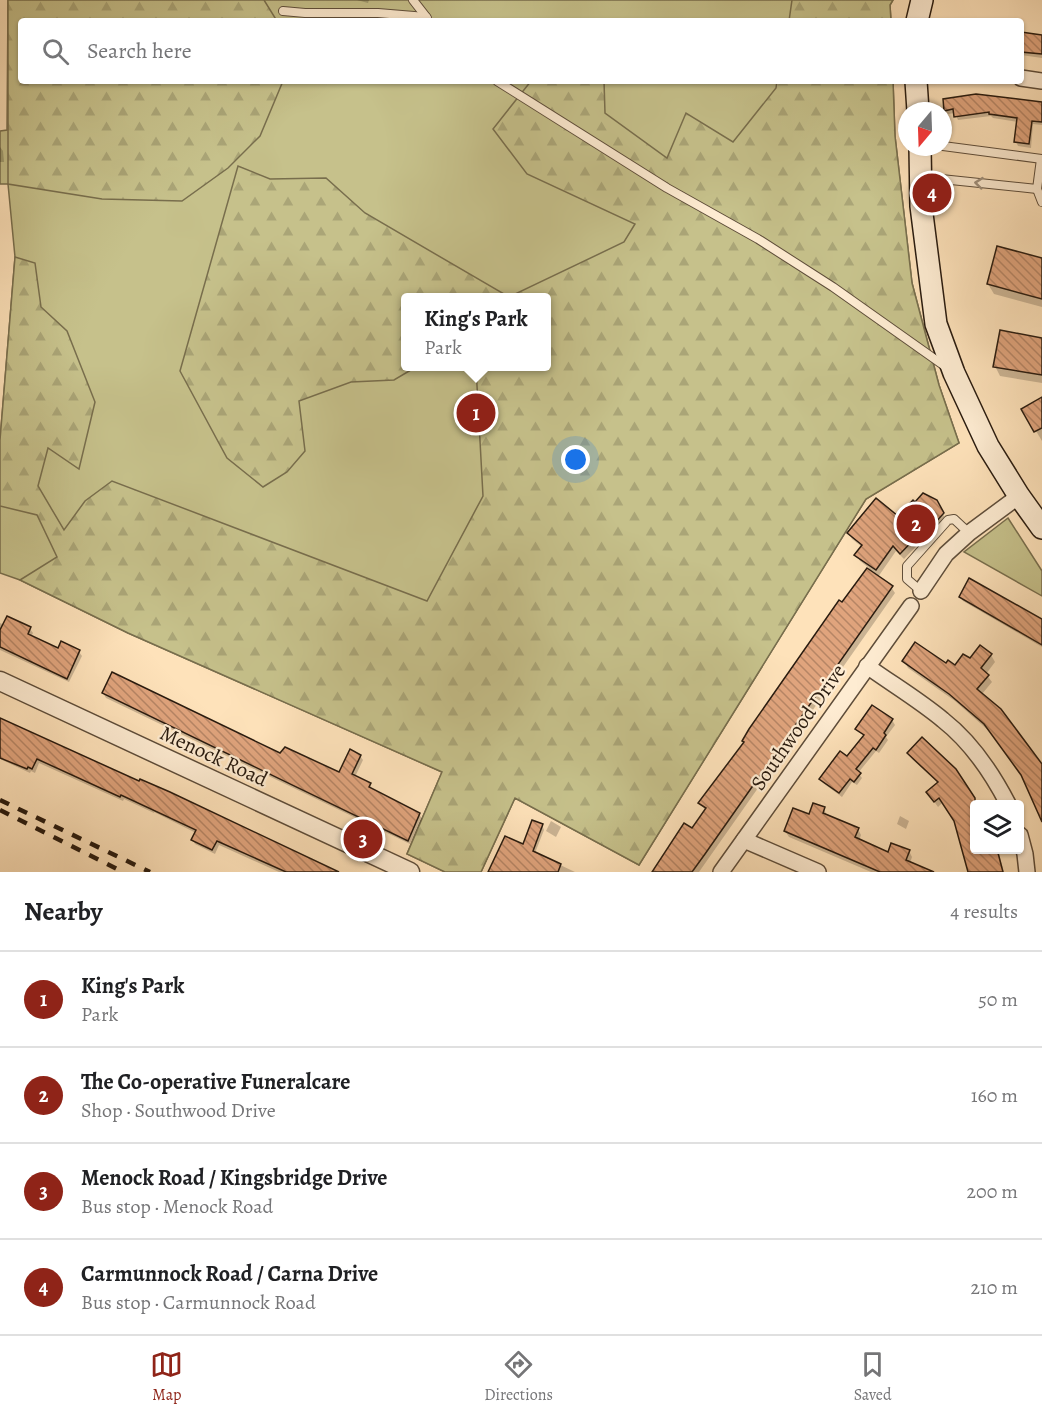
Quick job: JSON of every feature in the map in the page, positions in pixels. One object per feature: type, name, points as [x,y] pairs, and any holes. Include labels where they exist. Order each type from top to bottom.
[{"type":"main road","points":[[918,18],[922,0]]},
{"type":"main road","points":[[916,84],[917,102]]},
{"type":"main road","points":[[920,156],[921,206],[936,324],[954,373],[988,446],[1042,528]]},
{"type":"street","points":[[1024,78],[1042,81]]},
{"type":"street","points":[[921,591],[946,554],[969,533],[1020,496]]},
{"type":"street","name":"Southwood Drive","points":[[721,872],[910,606]]},
{"type":"street","points":[[867,666],[944,720],[972,748],[995,779],[1006,800]]},
{"type":"street","name":"Menock Road","points":[[0,681],[410,872]]},
{"type":"street","points":[[744,840],[818,872]]},
{"type":"street","points":[[1024,850],[1027,872]]},
{"type":"lane","points":[[413,0],[427,18]]},
{"type":"lane","points":[[283,10],[305,13],[378,13],[420,18]]},
{"type":"lane","points":[[502,84],[667,188],[758,239],[833,287],[954,373]]},
{"type":"lane","points":[[952,147],[1042,159],[1037,189],[1042,202]]},
{"type":"lane","points":[[921,177],[1037,189]]},
{"type":"lane","points":[[921,591],[906,579],[907,566],[948,520],[954,519],[969,533]]},
{"type":"green space","points":[[8,0],[893,0],[890,5],[891,18],[18,18],[18,84],[893,84],[895,136],[912,283],[939,385],[959,443],[866,499],[639,865],[515,798],[481,872],[445,872],[407,854],[442,772],[128,633],[20,580],[0,573],[0,440],[15,257],[8,184],[0,184],[0,131],[7,130]]},
{"type":"green space","points":[[8,0],[264,0],[275,18],[18,18],[18,84],[282,84],[260,136],[228,168],[182,201],[102,199],[8,184]]},
{"type":"green space","points":[[792,0],[893,0],[890,5],[891,18],[789,18]]},
{"type":"green space","points":[[529,84],[604,84],[605,113],[667,158],[686,113],[733,142],[776,88],[777,84],[893,84],[895,136],[912,283],[939,385],[959,443],[866,499],[639,865],[515,798],[481,872],[445,872],[407,854],[442,772],[128,633],[20,580],[57,557],[37,515],[0,506],[0,440],[15,257],[35,263],[41,307],[67,331],[95,402],[79,469],[48,448],[38,486],[64,530],[85,501],[112,481],[427,601],[483,496],[476,371],[551,371],[551,293],[517,293],[624,242],[635,224],[527,174],[493,129]]},
{"type":"green space","points":[[238,166],[270,179],[326,178],[365,213],[502,293],[401,293],[401,371],[409,371],[394,380],[351,382],[299,401],[305,451],[287,472],[263,487],[227,458],[180,371]]},
{"type":"green space","points":[[1008,518],[1042,571],[1042,596],[964,552]]},
{"type":"building","points":[[1024,32],[1042,35],[1042,54],[1024,52]]},
{"type":"building","points":[[976,94],[1042,102],[1042,122],[1032,121],[1029,144],[1014,142],[1017,118],[989,114],[989,112],[954,117],[952,102],[943,102],[943,99]]},
{"type":"building","points":[[997,246],[1042,258],[1042,299],[987,284]]},
{"type":"building","points":[[1000,330],[1042,338],[1042,375],[993,367]]},
{"type":"building","points":[[1042,397],[1042,428],[1034,432],[1021,409]]},
{"type":"building","points":[[923,493],[937,500],[944,513],[924,535],[922,531],[900,554],[893,546],[876,570],[854,555],[862,545],[847,533],[876,498],[898,516]]},
{"type":"building","points":[[867,568],[893,586],[705,854],[692,872],[652,872],[684,823],[692,828],[706,808],[698,803],[744,742],[742,741],[749,729],[839,600],[842,602]]},
{"type":"building","points":[[969,578],[1042,619],[1042,645],[959,597]]},
{"type":"building","points":[[7,616],[31,627],[28,634],[58,648],[61,641],[80,650],[67,679],[0,647],[0,630]]},
{"type":"building","points":[[915,642],[946,663],[948,660],[955,665],[963,654],[970,658],[980,645],[992,654],[981,668],[989,675],[977,689],[1001,709],[1042,764],[1042,822],[1021,775],[984,724],[949,694],[902,661]]},
{"type":"building","points":[[112,672],[280,753],[285,747],[339,772],[350,749],[361,755],[352,774],[371,783],[369,787],[420,813],[408,841],[102,693]]},
{"type":"building","points":[[872,705],[893,719],[876,750],[873,748],[856,769],[861,773],[854,782],[850,779],[839,793],[819,779],[840,751],[847,756],[864,735],[855,729]]},
{"type":"building","points":[[0,718],[139,781],[140,779],[170,792],[339,872],[286,872],[217,841],[212,850],[191,840],[196,830],[121,795],[120,797],[37,759],[32,769],[28,767],[27,769],[0,758]]},
{"type":"building","points":[[922,737],[956,769],[975,798],[975,800],[970,800],[970,854],[998,854],[1003,872],[968,872],[954,821],[939,798],[934,802],[926,792],[938,782],[907,753]]},
{"type":"building","points":[[813,803],[825,807],[823,813],[859,828],[855,837],[888,852],[891,843],[910,850],[906,860],[934,872],[880,872],[784,831],[793,808],[809,814]]},
{"type":"building","points":[[532,820],[543,824],[533,851],[561,864],[558,872],[488,872],[505,836],[523,844]]},
{"type":"railway","points":[[0,800],[150,872]]},
{"type":"railway","points":[[0,810],[123,872]]},
{"type":"place","name":"Carmunnock Road / Carna Drive","points":[[932,193]]},
{"type":"place","name":"King's Park","points":[[476,413]]},
{"type":"place","name":"The Co-operative Funeralcare","points":[[916,524]]},
{"type":"place","name":"Menock Road / Kingsbridge Drive","points":[[363,839]]}]
